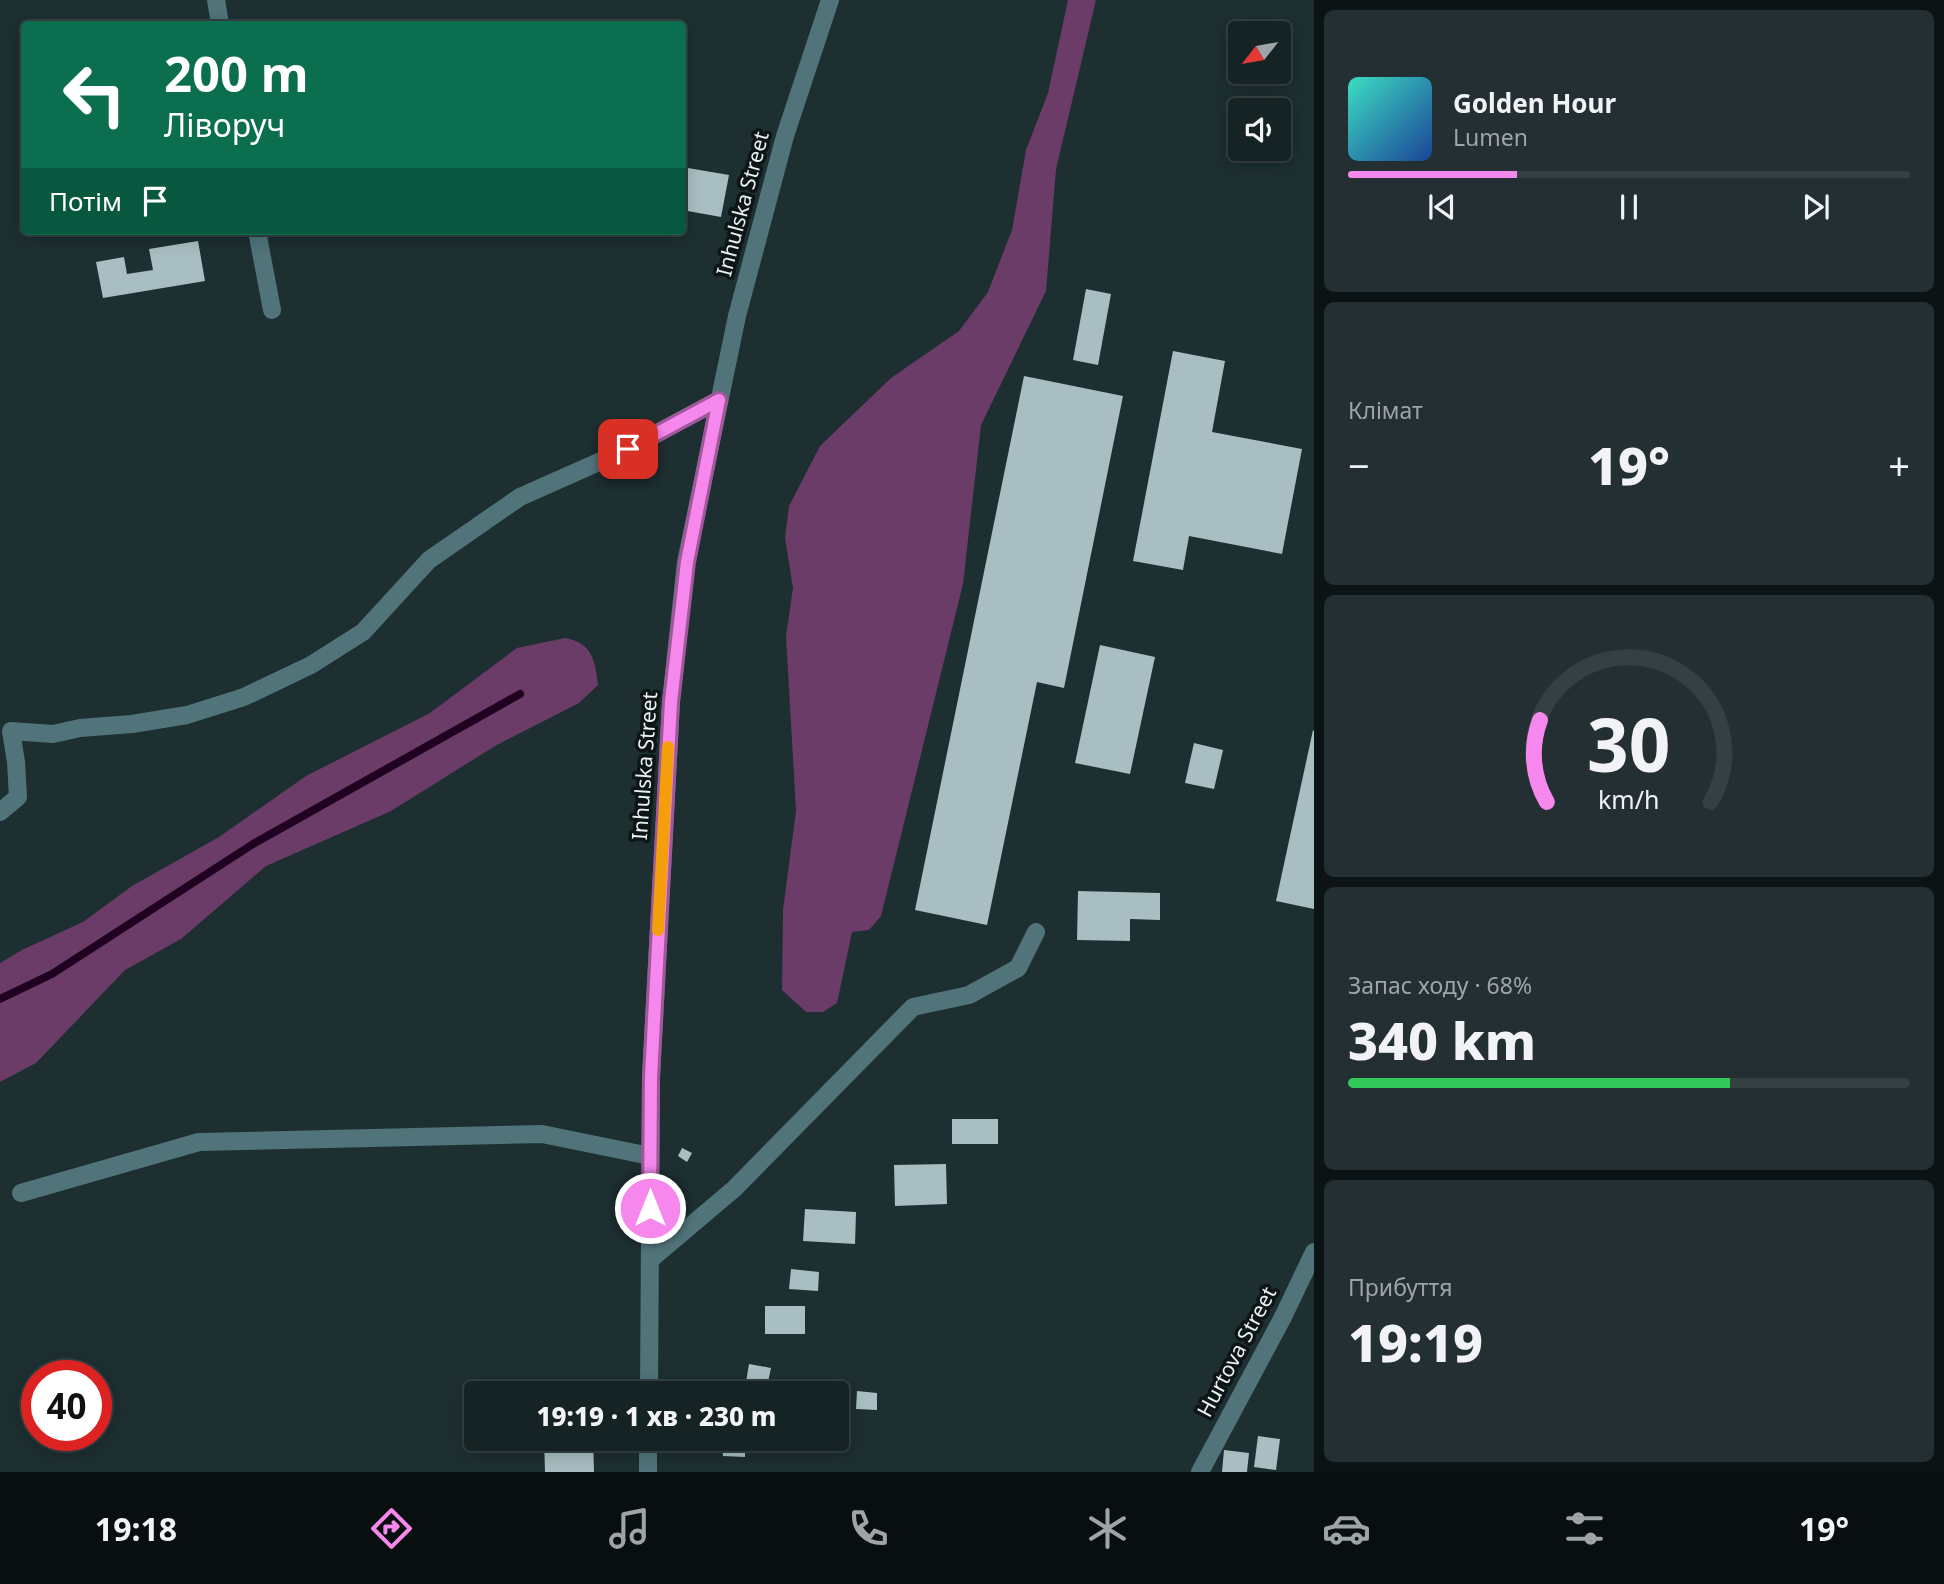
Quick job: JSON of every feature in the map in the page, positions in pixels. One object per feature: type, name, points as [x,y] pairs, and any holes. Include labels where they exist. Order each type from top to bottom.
[{"type":"street","points":[[216,0],[220,21]]},
{"type":"street","name":"Inhulska Street","points":[[649,1381],[651,1064],[671,702],[687,562],[737,316],[785,136],[830,0]]},
{"type":"street","points":[[258,235],[271,310]]},
{"type":"street","points":[[0,812],[18,797],[16,762],[6,724],[53,734],[80,728],[187,715],[244,697],[311,665],[363,632],[429,560],[520,497],[628,449],[719,400]]},
{"type":"street","points":[[650,1259],[734,1189],[913,1007],[969,995],[1017,968],[1035,932]]},
{"type":"street","points":[[22,1193],[199,1142],[542,1134],[650,1156]]},
{"type":"street","name":"Hurtova Street","points":[[1200,1472],[1283,1317],[1314,1252]]},
{"type":"street","points":[[648,1451],[648,1472]]},
{"type":"shaded area","points":[[1068,0],[1096,0],[1056,169],[1046,291],[981,425],[963,584],[881,916],[869,930],[852,932],[837,1003],[823,1012],[806,1012],[782,990],[783,910],[796,811],[786,636],[793,588],[785,538],[789,506],[820,446],[891,378],[959,331],[988,292],[1012,230],[1026,150],[1048,93]]},
{"type":"shaded area","points":[[565,638],[582,644],[591,654],[596,668],[598,685],[579,703],[495,746],[391,811],[266,866],[181,939],[125,970],[36,1063],[0,1082],[0,963],[83,922],[132,886],[219,837],[306,776],[430,713],[517,648]]},
{"type":"building","points":[[686,168],[729,175],[721,217],[686,211]]},
{"type":"building","points":[[198,241],[205,281],[103,298],[96,262],[124,257],[127,274],[153,270],[149,249]]},
{"type":"building","points":[[1086,289],[1111,294],[1098,365],[1073,360]]},
{"type":"building","points":[[1173,351],[1225,361],[1212,432],[1302,449],[1282,554],[1189,536],[1183,570],[1133,561]]},
{"type":"building","points":[[1024,376],[1123,396],[1064,688],[1037,682],[987,925],[915,910]]},
{"type":"building","points":[[1100,645],[1155,657],[1130,774],[1075,763]]},
{"type":"building","points":[[1314,731],[1314,909],[1276,901]]},
{"type":"building","points":[[1194,743],[1223,750],[1214,789],[1185,783]]},
{"type":"building","points":[[1078,891],[1160,893],[1160,920],[1130,919],[1130,941],[1077,940]]},
{"type":"building","points":[[952,1119],[998,1119],[998,1144],[952,1144]]},
{"type":"building","points":[[682,1148],[692,1153],[687,1162],[678,1156]]},
{"type":"building","points":[[946,1164],[947,1204],[895,1206],[894,1165]]},
{"type":"building","points":[[805,1209],[856,1212],[855,1244],[803,1241]]},
{"type":"building","points":[[791,1269],[819,1272],[818,1291],[789,1289]]},
{"type":"building","points":[[765,1306],[805,1306],[805,1334],[765,1334]]},
{"type":"building","points":[[749,1364],[771,1368],[768,1381],[746,1381]]},
{"type":"building","points":[[857,1391],[877,1393],[877,1410],[856,1409]]},
{"type":"building","points":[[1258,1436],[1280,1439],[1276,1470],[1254,1467]]},
{"type":"building","points":[[1224,1450],[1249,1453],[1247,1472],[1222,1472]]},
{"type":"building","points":[[544,1451],[593,1451],[594,1472],[545,1472]]},
{"type":"building","points":[[723,1451],[745,1451],[745,1457],[723,1456]]},
{"type":"waterway","points":[[0,999],[52,974],[253,844],[520,694]]},
{"type":"slow traffic","points":[[658,930],[668,747]]},
{"type":"route","points":[[628,449],[719,400],[687,562],[671,702],[651,1077],[650,1208]]}]
